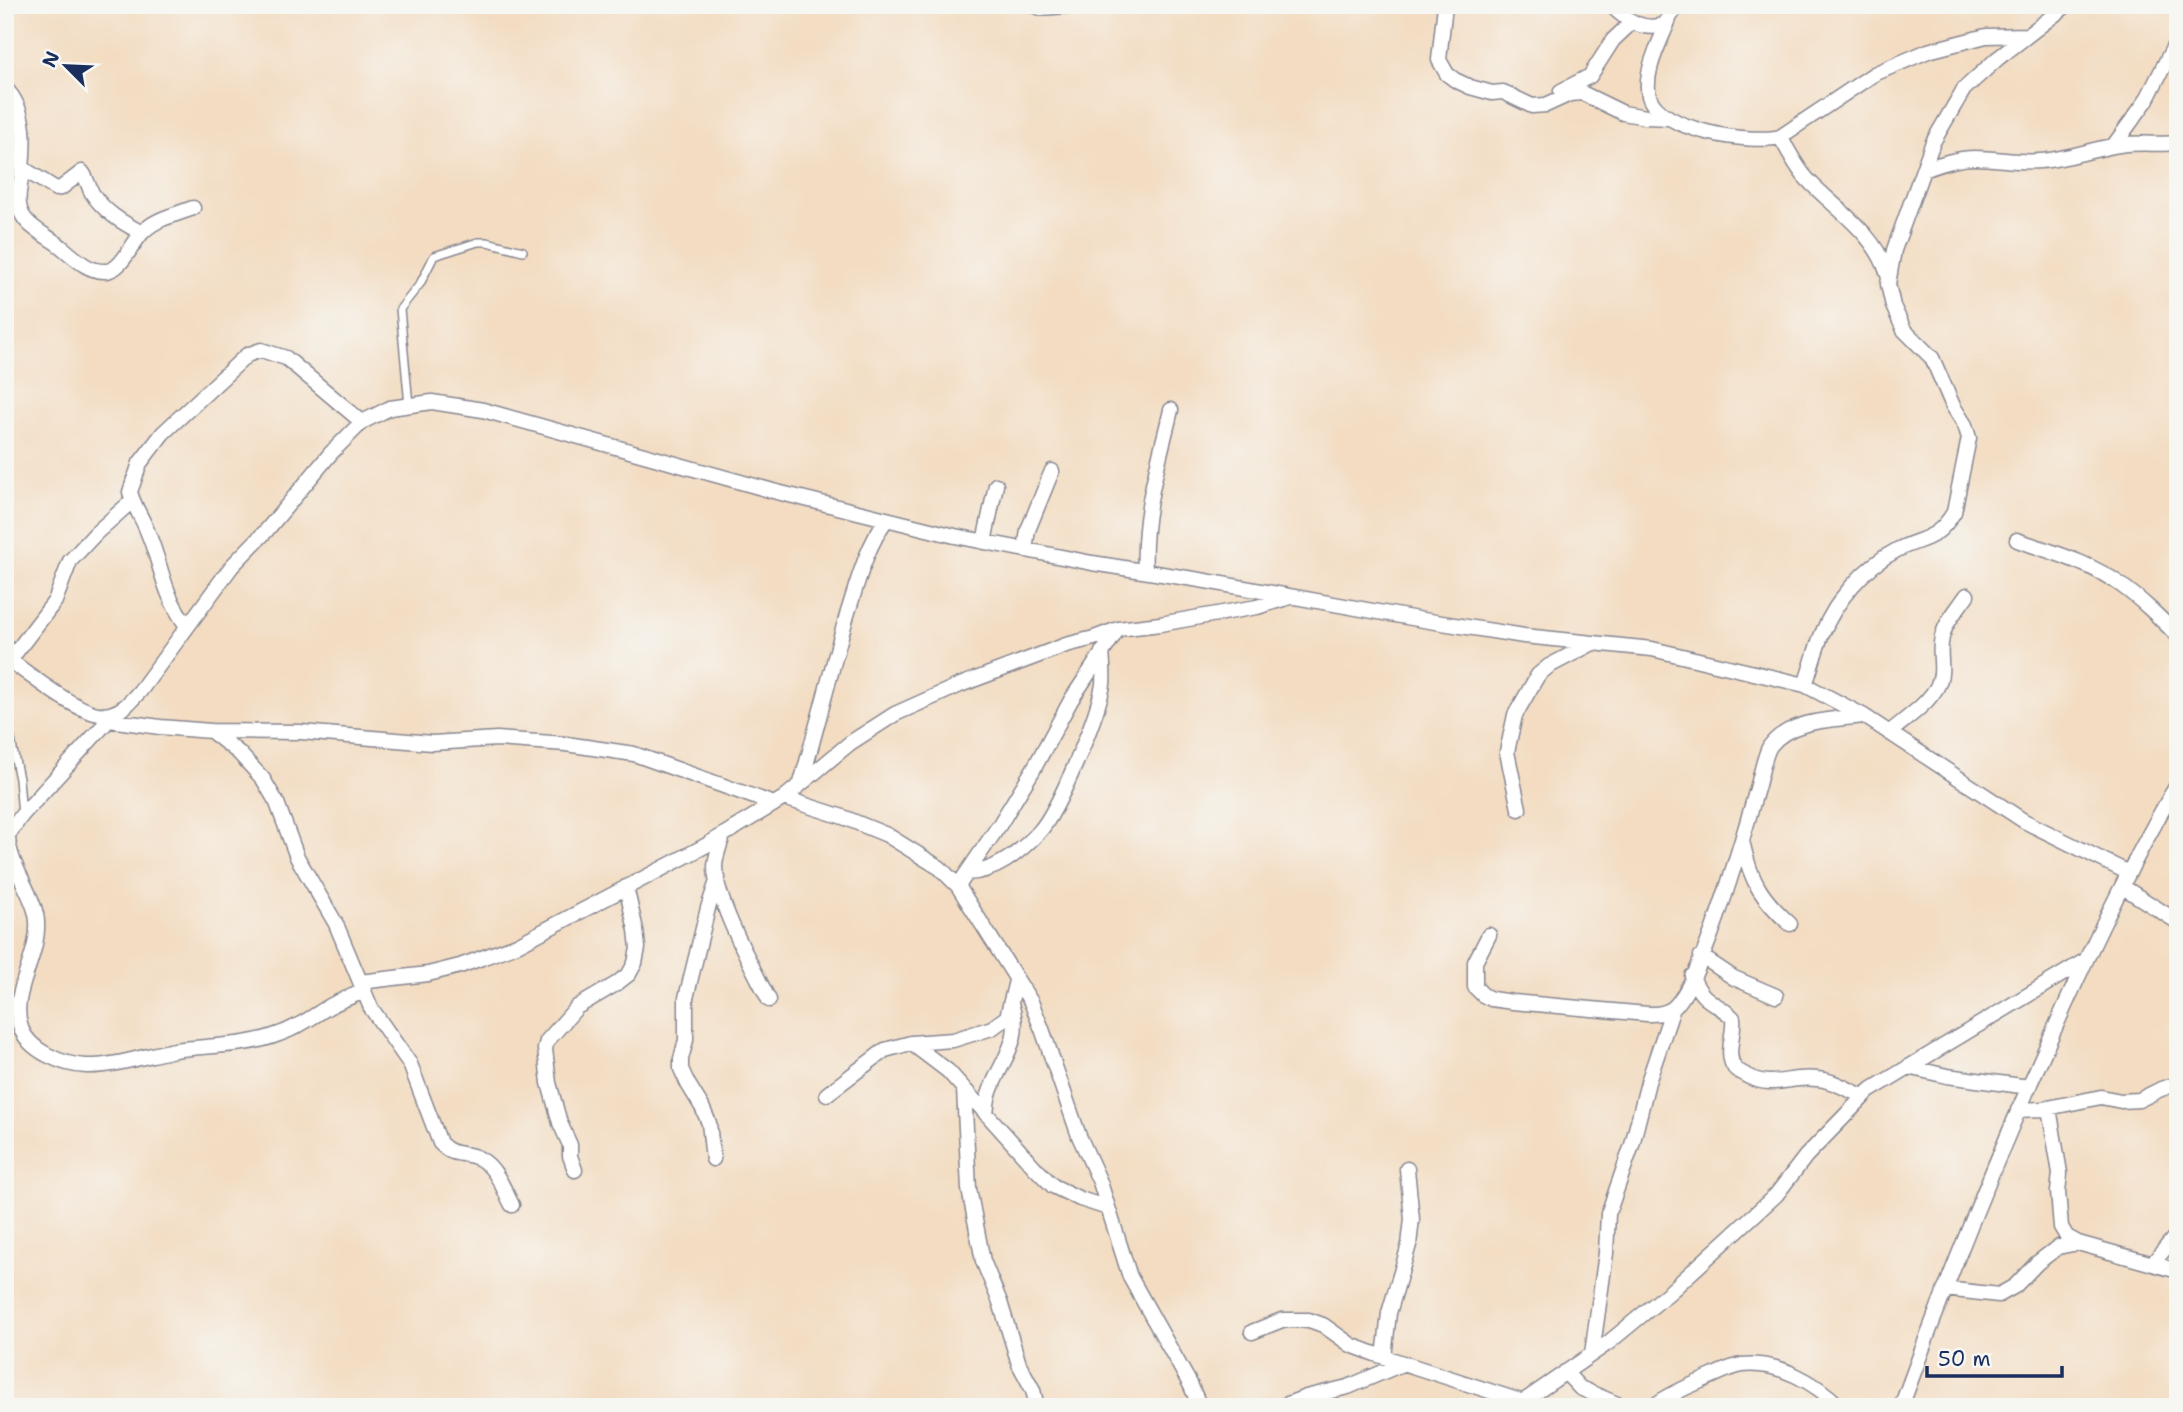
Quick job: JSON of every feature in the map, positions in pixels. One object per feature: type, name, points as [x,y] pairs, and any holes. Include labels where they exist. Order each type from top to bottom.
[{"type":"street","points":[[1031,5],[1041,8],[1079,5]]},
{"type":"street","points":[[1445,5],[1439,60],[1447,74],[1470,87],[1492,93],[1503,92],[1532,106],[1582,93],[1623,113],[1669,118]]},
{"type":"street","points":[[1611,5],[1631,23],[1650,29],[1664,25],[1670,19]]},
{"type":"street","points":[[1678,5],[1652,64],[1648,84],[1650,99],[1663,115],[1669,118],[1708,132],[1750,140],[1780,137],[1874,74],[1928,51],[1986,36],[2029,35]]},
{"type":"street","points":[[1888,275],[1902,225],[1933,142],[1964,89],[1997,59],[2067,5]]},
{"type":"street","points":[[1548,104],[1559,91],[1590,76],[1613,40],[1631,23]]},
{"type":"street","points":[[2114,145],[2146,101],[2178,38]]},
{"type":"street","points":[[5,88],[13,96],[21,117],[24,143],[19,209],[24,218],[76,261],[93,269],[108,271],[121,264],[129,248],[146,229],[193,208]]},
{"type":"street","points":[[1780,137],[1808,179],[1855,222],[1879,254],[1888,275],[1893,306],[1904,330],[1931,358],[1969,438],[1957,501],[1949,520],[1930,538],[1899,549],[1876,562],[1854,584],[1838,605],[1822,634],[1805,685]]},
{"type":"street","points":[[1923,170],[1950,161],[1973,158],[2042,161],[2114,145],[2178,143]]},
{"type":"street","points":[[21,173],[57,189],[82,172],[91,191],[107,211],[142,233]]},
{"type":"street","points":[[5,190],[21,173]]},
{"type":"street","points":[[187,626],[169,599],[149,535],[130,492],[139,463],[163,433],[254,351],[272,352],[286,358],[362,422]]},
{"type":"street","points":[[1292,596],[1257,607],[1160,624],[1118,628],[1005,667],[895,715],[850,743],[779,801],[723,835],[517,945],[460,966],[362,987],[304,1023],[279,1034],[255,1041],[175,1050],[87,1066],[63,1062],[33,1044],[22,1030],[18,1014],[19,1000],[32,963],[37,932],[36,913],[6,836],[112,716],[140,691],[232,566],[331,453],[362,422],[390,408],[432,402],[483,410],[658,460],[886,520],[984,542],[1524,636],[1652,649],[1805,685],[1864,716],[2024,821],[2126,880],[2178,922]]},
{"type":"street","points":[[1145,572],[1143,540],[1147,511],[1153,476],[1171,410]]},
{"type":"street","points":[[1025,550],[1028,530],[1052,471]]},
{"type":"street","points":[[984,542],[996,485]]},
{"type":"street","points":[[132,501],[70,561],[55,601],[7,658],[73,705],[93,715],[108,715],[211,732],[302,732],[432,743],[498,739],[566,744],[634,754],[779,801],[843,817],[887,835],[962,880],[1016,981],[1031,1002],[1079,1136],[1100,1182],[1130,1277],[1200,1407]]},
{"type":"street","points":[[801,784],[865,557],[874,536],[886,520]]},
{"type":"street","points":[[2017,540],[2073,560],[2120,584],[2178,636]]},
{"type":"street","points":[[1889,733],[1920,708],[1937,686],[1943,668],[1941,643],[1944,629],[1967,595]]},
{"type":"street","points":[[962,880],[1033,771],[1071,700],[1118,628]]},
{"type":"street","points":[[1519,809],[1507,752],[1516,715],[1538,675],[1549,666],[1592,643]]},
{"type":"street","points":[[962,880],[985,872],[1011,857],[1041,831],[1054,810],[1080,752],[1101,695],[1104,670],[1102,652]]},
{"type":"street","points":[[1591,1354],[1606,1253],[1608,1214],[1632,1145],[1648,1082],[1673,1007],[1701,957],[1734,869],[1769,747],[1787,731],[1804,724],[1864,716]]},
{"type":"street","points":[[211,732],[263,779],[277,803],[297,857],[336,924],[371,1008],[410,1064],[440,1143],[456,1155],[470,1156],[489,1165],[512,1205]]},
{"type":"street","points":[[1901,1407],[1945,1289],[2018,1110],[2151,828],[2178,783]]},
{"type":"street","points":[[723,835],[715,869],[735,928],[769,1000]]},
{"type":"street","points":[[1742,840],[1754,883],[1764,900],[1790,924]]},
{"type":"street","points":[[713,1159],[709,1123],[684,1077],[681,1059],[686,1040],[686,998],[718,878]]},
{"type":"street","points":[[575,1170],[570,1156],[570,1145],[560,1124],[549,1083],[545,1049],[547,1041],[577,1007],[616,984],[629,974],[635,963],[638,948],[636,930],[625,887]]},
{"type":"street","points":[[1489,935],[1475,962],[1474,976],[1475,987],[1492,999],[1647,1014],[1664,1013],[1673,1007]]},
{"type":"street","points":[[1701,957],[1734,978],[1776,996]]},
{"type":"street","points":[[1524,1401],[1591,1354],[1671,1291],[1776,1195],[1806,1156],[1863,1096],[2087,960]]},
{"type":"street","points":[[1692,976],[1698,991],[1706,1000],[1733,1018],[1731,1056],[1733,1066],[1738,1071],[1759,1082],[1772,1084],[1815,1078],[1863,1096]]},
{"type":"street","points":[[827,1094],[885,1050],[911,1043],[953,1040],[992,1028],[1007,1017],[1016,981]]},
{"type":"street","points":[[986,1114],[988,1095],[1016,1032],[1016,1018],[1011,1004]]},
{"type":"street","points":[[911,1043],[948,1071],[1053,1186],[1108,1208]]},
{"type":"street","points":[[1908,1067],[1947,1076],[2029,1087]]},
{"type":"street","points":[[2018,1110],[2049,1108],[2101,1097],[2121,1101],[2139,1100],[2172,1085],[2178,1086]]},
{"type":"street","points":[[964,1089],[969,1189],[983,1261],[1000,1302],[1019,1364],[1033,1390],[1037,1407]]},
{"type":"street","points":[[2049,1108],[2060,1173],[2058,1192],[2061,1227],[2067,1237],[2078,1243],[2178,1270]]},
{"type":"street","points":[[1384,1357],[1390,1313],[1409,1245],[1412,1219],[1406,1169]]},
{"type":"street","points":[[2153,1263],[2178,1233]]},
{"type":"street","points":[[1945,1289],[1998,1295],[2015,1286],[2037,1263],[2059,1247],[2078,1243]]},
{"type":"street","points":[[1252,1332],[1282,1320],[1309,1320],[1323,1325],[1351,1345],[1539,1407]]},
{"type":"street","points":[[1280,1407],[1306,1397],[1348,1387],[1402,1364]]},
{"type":"street","points":[[1653,1407],[1678,1391],[1740,1365],[1769,1366],[1785,1371],[1814,1386],[1840,1407]]},
{"type":"street","points":[[1565,1373],[1580,1388],[1624,1407]]},
{"type":"lane","points":[[409,406],[400,309],[420,284],[434,256],[478,242],[523,251]]},
{"type":"lane","points":[[5,710],[19,779],[22,815]]}]
